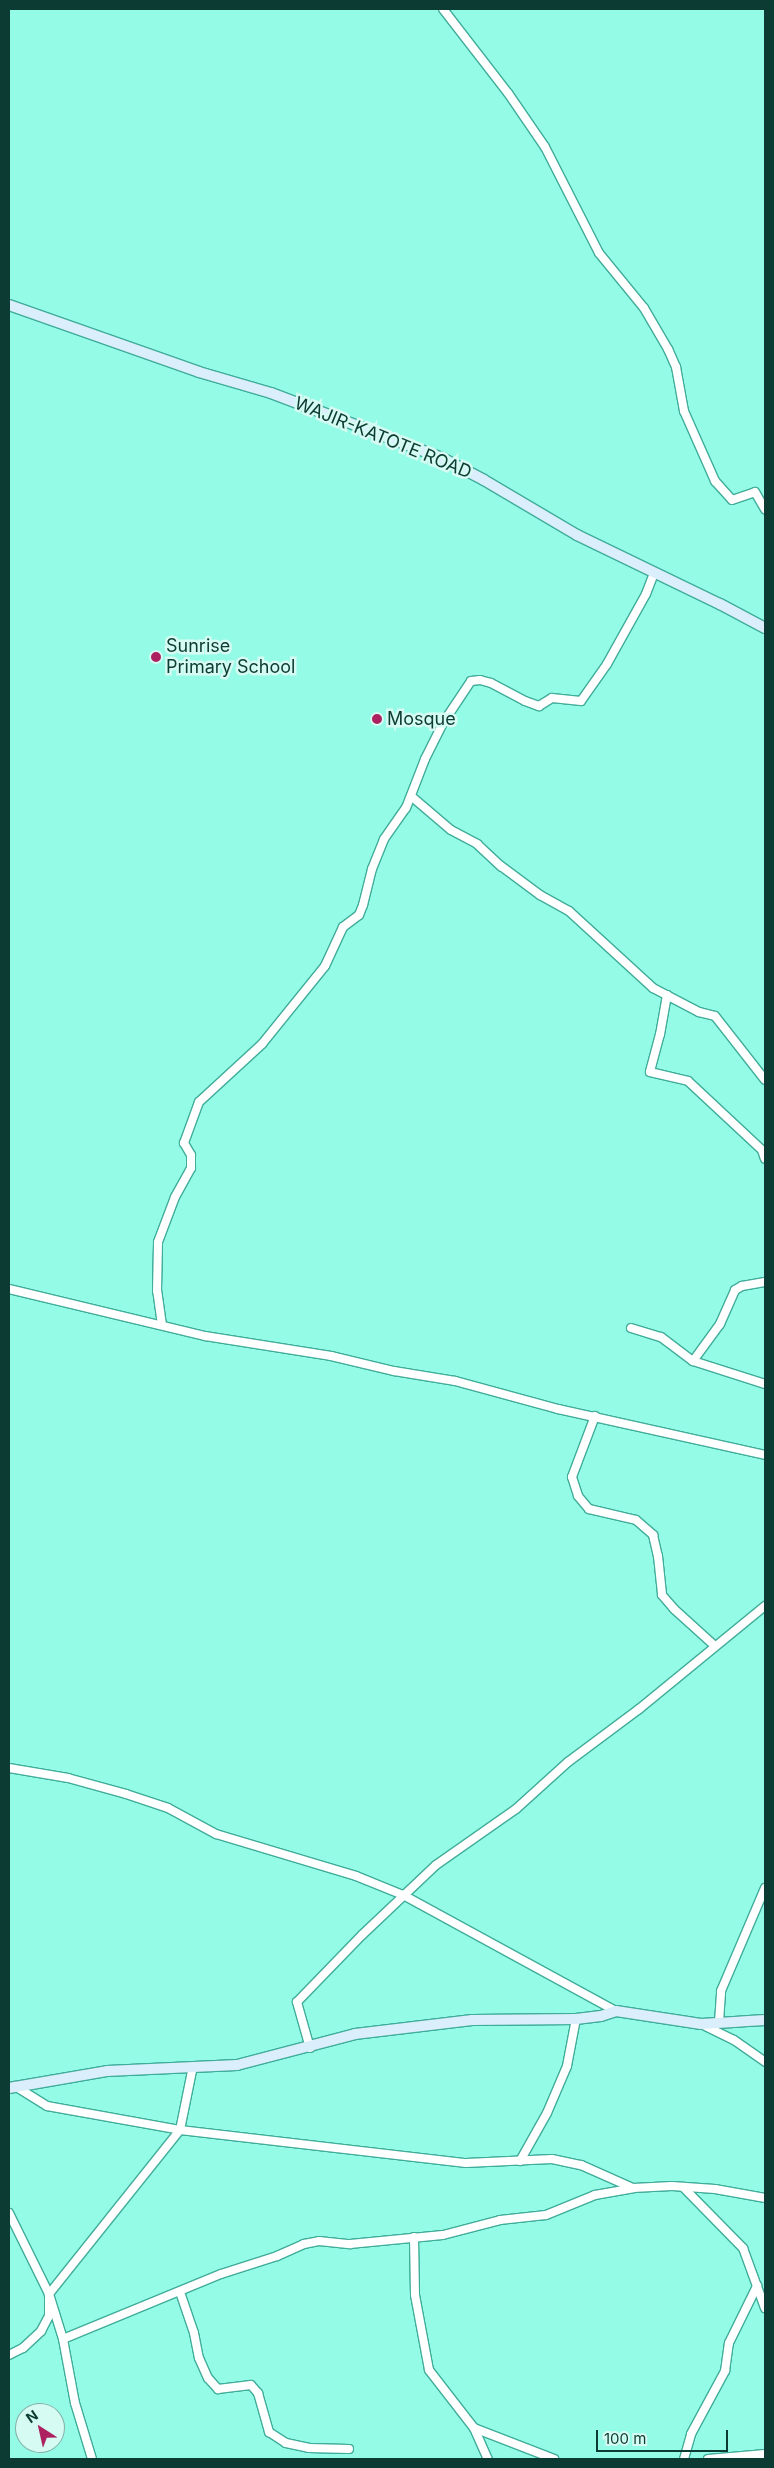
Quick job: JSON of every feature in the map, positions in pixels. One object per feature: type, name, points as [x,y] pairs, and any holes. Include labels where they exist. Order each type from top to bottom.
[{"type":"street","points":[[443,9],[508,93],[545,147],[599,252],[644,308],[668,348],[676,367],[684,411],[715,481],[732,500],[754,492],[765,509]]},
{"type":"street","name":"WAJIR-KATOTE ROAD","points":[[9,305],[190,369],[271,393],[442,458],[484,480],[576,535],[720,604],[765,628]]},
{"type":"street","points":[[162,1325],[157,1291],[158,1242],[175,1197],[191,1168],[190,1155],[184,1143],[199,1102],[262,1044],[324,966],[343,927],[359,915],[372,869],[384,839],[406,808],[425,759],[443,723],[471,681],[480,680],[491,683],[525,701],[539,706],[552,698],[581,701],[608,664],[646,594],[654,573]]},
{"type":"street","points":[[411,796],[451,830],[477,844],[501,866],[540,894],[570,911],[653,988],[699,1012],[715,1016],[765,1080]]},
{"type":"street","points":[[667,995],[660,1034],[650,1072],[688,1081],[762,1150],[765,1159]]},
{"type":"street","points":[[693,1361],[720,1324],[736,1290],[742,1286],[765,1282]]},
{"type":"street","points":[[9,1289],[205,1336],[331,1356],[394,1371],[455,1381],[595,1416],[765,1455]]},
{"type":"street","points":[[631,1328],[661,1337],[693,1361],[765,1384]]},
{"type":"street","points":[[595,1416],[572,1477],[578,1496],[589,1510],[636,1520],[653,1535],[658,1556],[662,1595],[674,1609],[715,1646]]},
{"type":"street","points":[[310,2048],[298,2006],[299,1999],[403,1895],[436,1865],[516,1809],[568,1762],[638,1709],[765,1606]]},
{"type":"street","points":[[9,1768],[68,1778],[168,1808],[216,1834],[334,1868],[403,1895],[616,2011],[701,2024],[765,2020]]},
{"type":"street","points":[[719,2022],[721,1991],[765,1888]]},
{"type":"street","points":[[12,2087],[107,2071],[237,2065],[310,2048],[355,2034],[472,2020],[576,2019],[616,2011]]},
{"type":"street","points":[[520,2161],[547,2114],[567,2066],[576,2019]]},
{"type":"street","points":[[701,2024],[734,2040],[765,2062]]},
{"type":"street","points":[[9,2355],[23,2348],[41,2331],[49,2316],[49,2294],[180,2130],[193,2066]]},
{"type":"street","points":[[12,2087],[47,2106],[180,2130],[466,2163],[552,2159],[581,2165],[633,2188]]},
{"type":"street","points":[[63,2339],[221,2274],[319,2241],[350,2244],[443,2235],[500,2220],[546,2215],[595,2195],[633,2188],[683,2187],[715,2189],[765,2198]]},
{"type":"street","points":[[683,2187],[744,2248],[765,2308]]},
{"type":"street","points":[[9,2213],[49,2294],[63,2339],[75,2403],[92,2459]]},
{"type":"street","points":[[414,2237],[415,2295],[429,2370],[474,2428],[488,2459]]},
{"type":"street","points":[[684,2459],[691,2434],[724,2371],[729,2343],[757,2286]]},
{"type":"street","points":[[180,2292],[194,2333],[199,2358],[208,2378],[218,2389],[251,2385],[258,2393],[269,2432],[286,2442],[308,2448],[349,2449]]},
{"type":"street","points":[[474,2428],[554,2459]]},
{"type":"street","points":[[708,2459],[765,2454]]},
{"type":"place","name":"Sunrise Primary School","points":[[156,657]]},
{"type":"place","name":"Mosque","points":[[377,719]]}]
